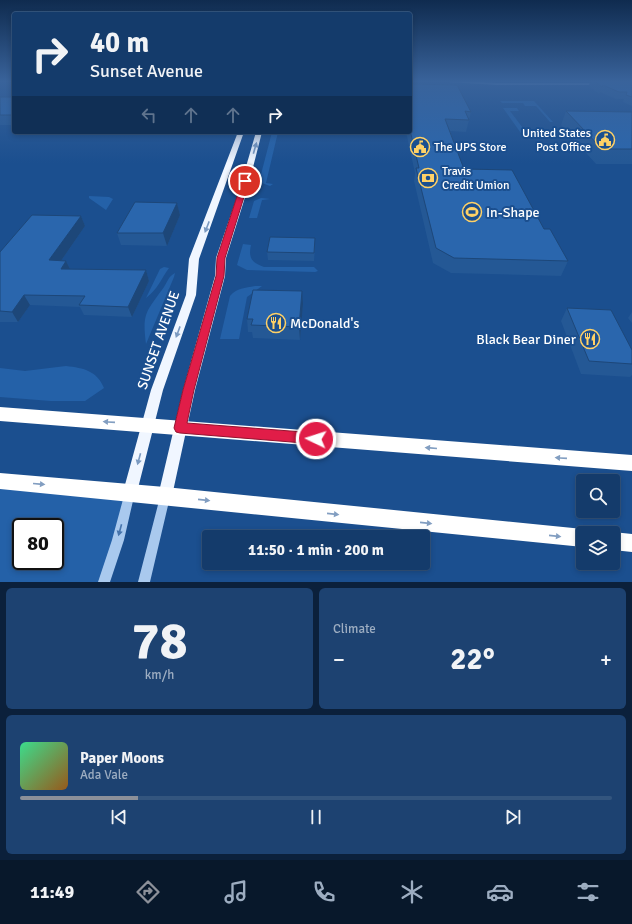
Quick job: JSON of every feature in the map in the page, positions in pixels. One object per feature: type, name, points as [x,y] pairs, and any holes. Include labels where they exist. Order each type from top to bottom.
[{"type":"highway","points":[[0,414],[632,463]]},
{"type":"highway","points":[[0,481],[130,492],[576,537]]},
{"type":"highway","points":[[620,542],[632,543]]},
{"type":"main road","name":"SUNSET AVENUE","points":[[130,492],[157,390],[191,295],[194,259],[240,134]]},
{"type":"main road","points":[[165,496],[189,390],[220,276],[221,258],[243,191],[258,134]]},
{"type":"street","points":[[104,582],[118,540],[130,492]]},
{"type":"street","points":[[144,582],[165,496]]},
{"type":"shaded area","points":[[503,108],[517,108],[519,111],[510,111],[529,136],[523,136]]},
{"type":"shaded area","points":[[538,108],[540,108],[553,122],[550,122]]},
{"type":"shaded area","points":[[271,134],[278,134],[266,183],[273,184],[270,186],[259,182]]},
{"type":"shaded area","points":[[89,196],[109,197],[113,199],[106,210],[89,198]]},
{"type":"shaded area","points":[[261,198],[270,199],[262,200],[257,218],[249,218],[254,201]]},
{"type":"shaded area","points":[[243,244],[251,245],[250,253],[252,259],[256,264],[264,267],[314,267],[318,271],[247,270],[237,265]]},
{"type":"shaded area","points":[[164,267],[169,268],[150,295],[146,298],[160,269]]},
{"type":"shaded area","points":[[175,273],[146,344],[145,319],[149,308],[169,278]]},
{"type":"shaded area","points":[[262,286],[247,297],[239,339],[220,339],[230,296],[238,290]]},
{"type":"shaded area","points":[[66,366],[89,371],[98,378],[104,388],[85,401],[51,401],[0,397],[0,368],[25,371]]},
{"type":"shaded area","points":[[0,481],[130,492],[104,582],[0,582]]},
{"type":"building","points":[[0,108],[12,108],[12,115],[0,115]]},
{"type":"building","points":[[412,108],[469,108],[471,112],[465,111],[469,120],[445,119],[464,169],[512,170],[544,229],[550,229],[568,261],[454,258],[436,248],[416,168],[419,168],[411,134]]},
{"type":"building","points":[[566,111],[632,112],[632,149],[602,149]]},
{"type":"building","points":[[135,202],[177,203],[163,233],[117,233]]},
{"type":"building","points":[[32,215],[81,216],[49,260],[66,261],[61,269],[146,270],[128,307],[79,305],[85,296],[24,295],[12,312],[0,311],[0,252]]},
{"type":"building","points":[[270,237],[315,238],[314,253],[267,252]]},
{"type":"building","points":[[253,290],[302,291],[299,327],[251,325],[253,319],[247,319]]},
{"type":"building","points":[[567,308],[611,310],[632,350],[632,364],[589,361]]},
{"type":"place","name":"United States Post Office","points":[[605,140]]},
{"type":"place","name":"The UPS Store","points":[[420,147]]},
{"type":"place","name":"Travis Credit Umion","points":[[428,178]]},
{"type":"place","name":"In-Shape","points":[[472,212]]},
{"type":"place","name":"McDonald's","points":[[276,323]]},
{"type":"place","name":"Black Bear Diner","points":[[590,339]]},
{"type":"route","points":[[245,181],[221,258],[220,276],[180,428],[316,439]]}]
